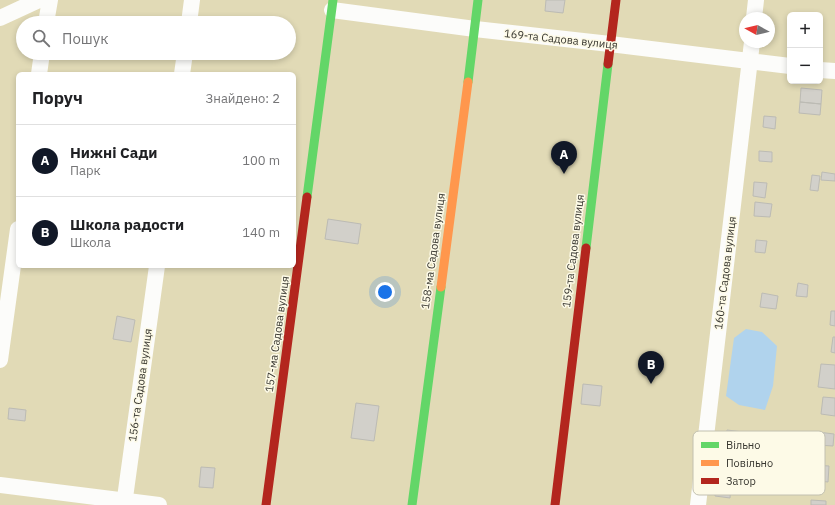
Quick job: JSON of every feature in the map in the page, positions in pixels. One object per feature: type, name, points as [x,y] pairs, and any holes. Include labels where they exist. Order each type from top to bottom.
[{"type":"street","points":[[0,18],[39,0]]},
{"type":"street","points":[[47,16],[50,0]]},
{"type":"street","points":[[190,16],[192,0]]},
{"type":"street","name":"158-ма Садова вулиця","points":[[412,505],[478,0]]},
{"type":"street","name":"159-та Садова вулиця","points":[[555,505],[616,0]]},
{"type":"street","points":[[755,12],[756,0]]},
{"type":"street","name":"169-та Садова вулиця","points":[[332,5],[475,29],[787,66]]},
{"type":"street","name":"157-ма Садова вулиця","points":[[266,505],[332,5]]},
{"type":"street","name":"160-та Садова вулиця","points":[[707,431],[751,48]]},
{"type":"street","points":[[39,72],[41,60]]},
{"type":"street","points":[[182,72],[184,60]]},
{"type":"street","points":[[823,70],[835,71]]},
{"type":"street","points":[[0,360],[16,244]]},
{"type":"street","name":"156-та Садова вулиця","points":[[125,503],[156,268]]},
{"type":"street","points":[[0,485],[125,503],[159,505]]},
{"type":"street","name":"160-та Садова вулиця","points":[[698,505],[699,495]]},
{"type":"shaded area","points":[[0,0],[835,0],[835,505],[0,505]]},
{"type":"water","points":[[746,329],[762,332],[777,346],[773,386],[765,410],[739,405],[726,396],[734,338]]},
{"type":"building","points":[[546,0],[565,0],[563,13],[545,11]]},
{"type":"building","points":[[801,88],[822,90],[821,104],[800,102]]},
{"type":"building","points":[[800,102],[821,104],[820,115],[799,113]]},
{"type":"building","points":[[764,116],[776,117],[775,129],[763,127]]},
{"type":"building","points":[[759,151],[772,152],[772,162],[759,161]]},
{"type":"building","points":[[822,172],[835,174],[835,181],[821,180]]},
{"type":"building","points":[[812,175],[820,176],[818,191],[810,190]]},
{"type":"building","points":[[754,182],[767,183],[765,198],[753,196]]},
{"type":"building","points":[[755,202],[772,204],[770,217],[754,216]]},
{"type":"building","points":[[328,219],[361,224],[358,244],[325,239]]},
{"type":"building","points":[[756,240],[767,241],[765,253],[755,252]]},
{"type":"building","points":[[798,283],[808,285],[807,297],[796,296]]},
{"type":"building","points":[[762,293],[778,296],[776,309],[760,307]]},
{"type":"building","points":[[831,311],[835,311],[835,326],[830,325]]},
{"type":"building","points":[[117,316],[135,320],[131,342],[113,339]]},
{"type":"building","points":[[833,337],[835,337],[835,353],[831,352]]},
{"type":"building","points":[[821,364],[835,365],[835,389],[818,387]]},
{"type":"building","points":[[583,384],[602,386],[600,406],[581,404]]},
{"type":"building","points":[[823,397],[835,398],[835,416],[821,414]]},
{"type":"building","points":[[356,403],[379,406],[374,441],[351,438]]},
{"type":"building","points":[[9,408],[26,410],[25,421],[8,419]]},
{"type":"building","points":[[825,433],[834,434],[833,446],[825,446]]},
{"type":"building","points":[[825,466],[829,466],[828,482],[825,482]]},
{"type":"building","points":[[201,467],[215,468],[213,488],[199,487]]},
{"type":"building","points":[[715,495],[730,495],[730,498]]},
{"type":"building","points":[[811,500],[826,501],[826,505],[811,505]]},
{"type":"traffic: fast","points":[[307,197],[333,0]]},
{"type":"traffic: fast","points":[[468,82],[478,0]]},
{"type":"traffic: fast","points":[[586,248],[608,64]]},
{"type":"traffic: fast","points":[[412,505],[441,287]]},
{"type":"traffic: slow","points":[[441,287],[468,82]]},
{"type":"traffic: jam","points":[[608,64],[616,0]]},
{"type":"traffic: jam","points":[[266,505],[307,197]]},
{"type":"traffic: jam","points":[[555,505],[586,248]]},
{"type":"place","name":"Нижні Сади","points":[[564,174]]},
{"type":"place","name":"Школа радости","points":[[651,384]]}]
